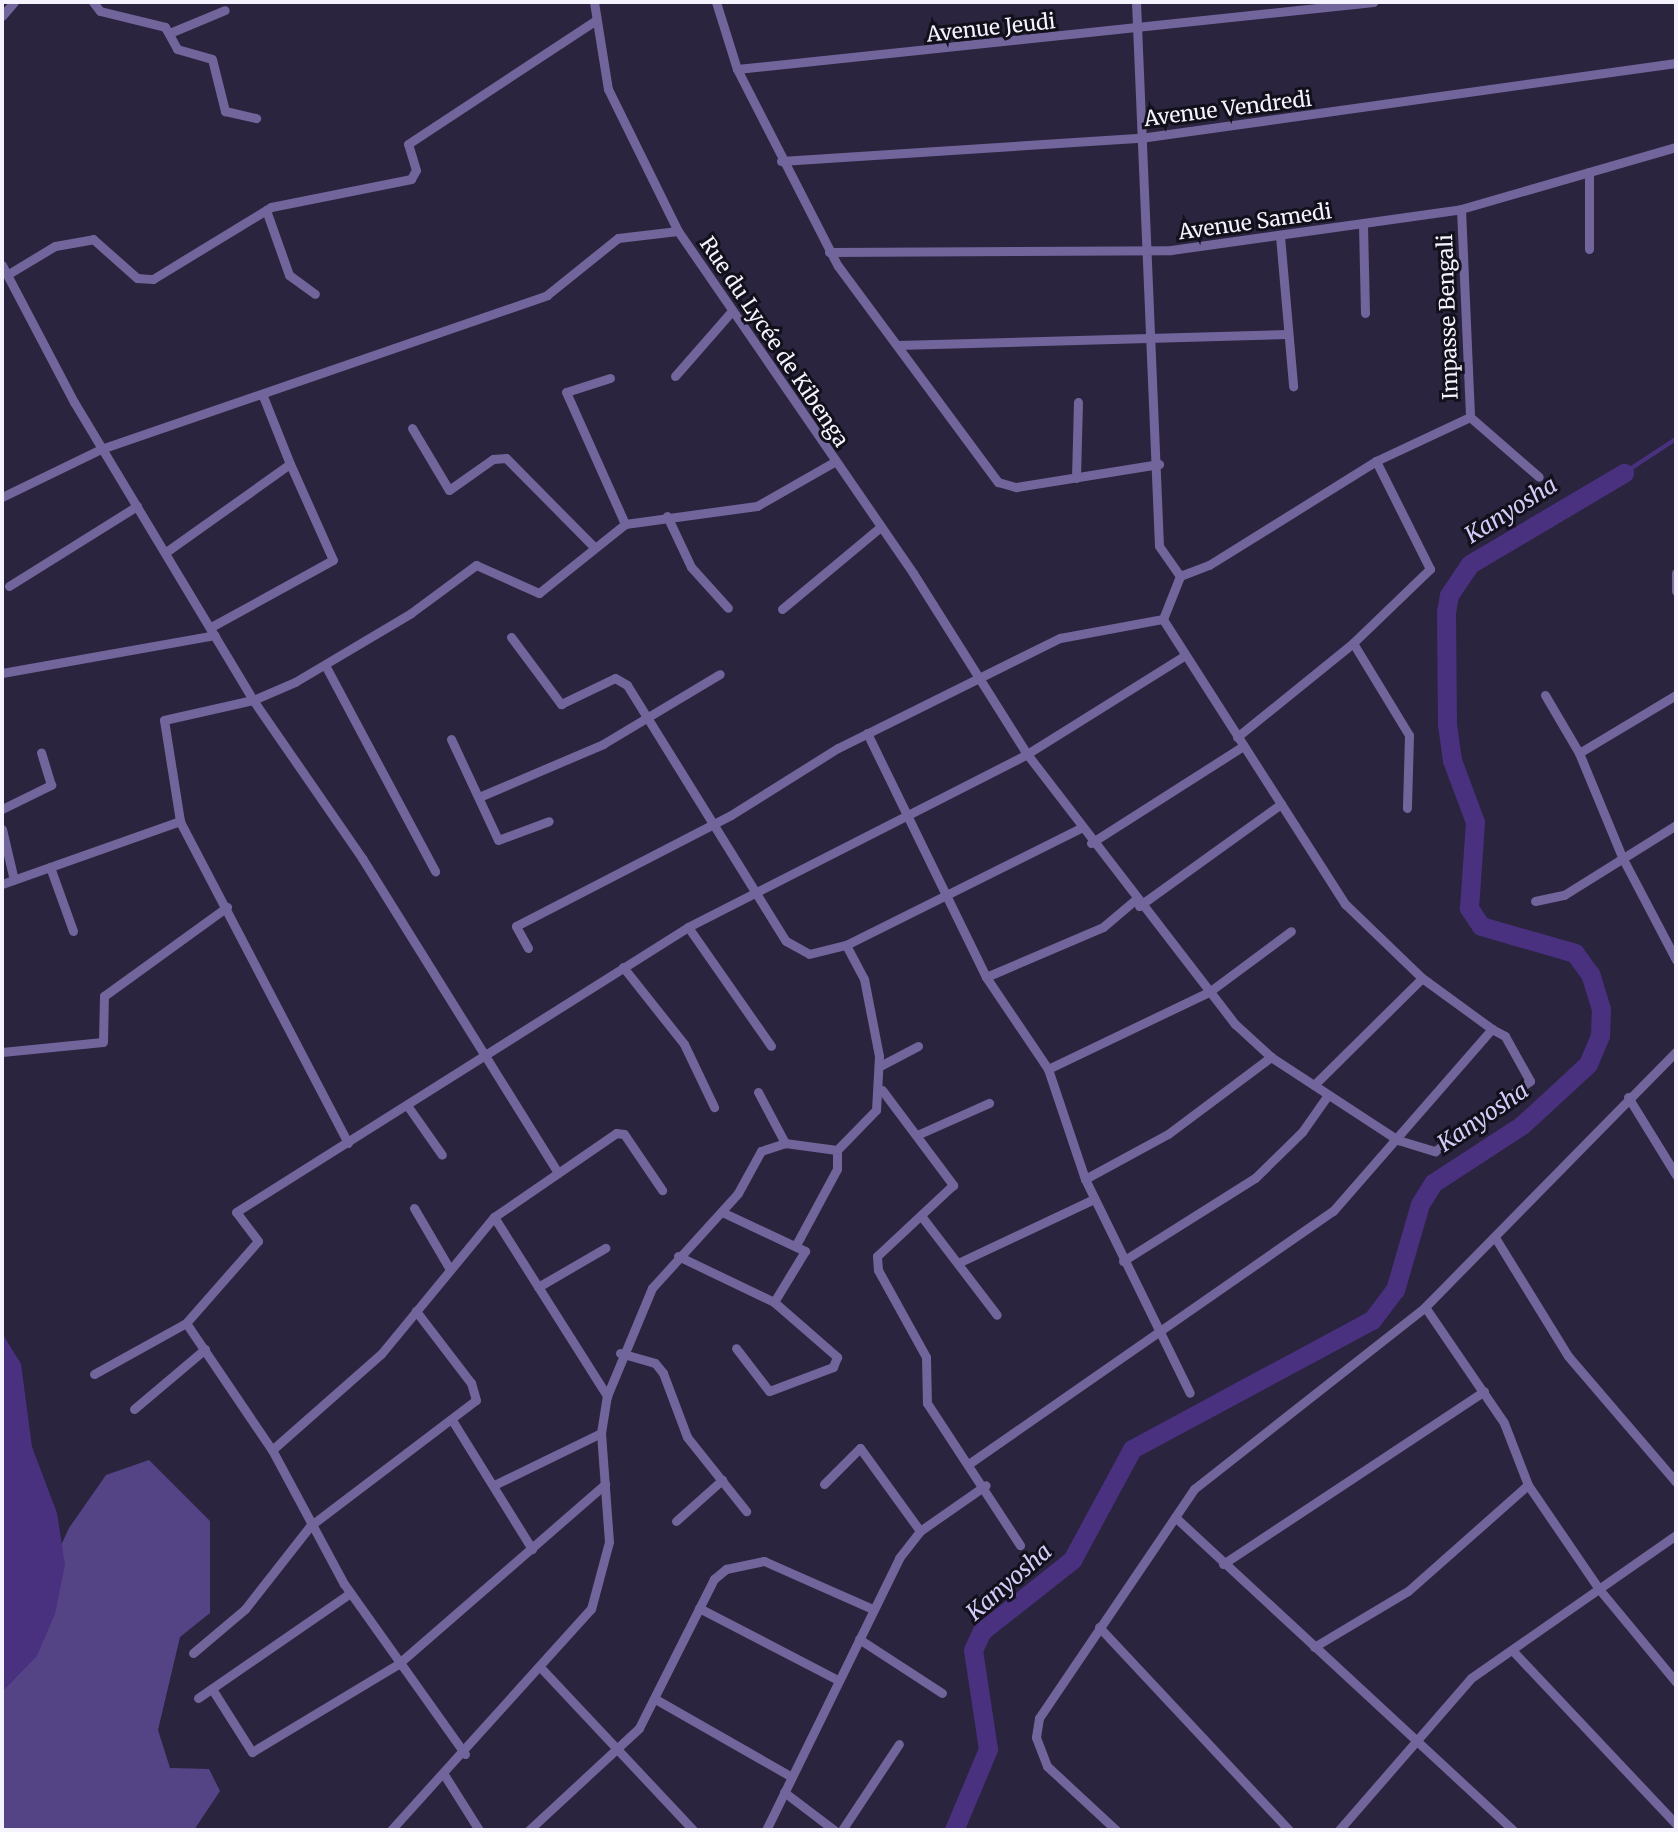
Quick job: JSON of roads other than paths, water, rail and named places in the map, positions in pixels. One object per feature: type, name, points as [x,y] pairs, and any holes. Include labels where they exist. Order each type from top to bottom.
[{"type":"street","points":[[2,16],[14,2]]},
{"type":"street","points":[[93,2],[100,11],[172,32],[225,10]]},
{"type":"street","name":"Rue du Lycée de Kibenga","points":[[594,2],[613,102],[678,231],[1079,829],[1209,992],[1271,1057],[1398,1140],[1428,1150],[1448,1146],[1523,1089],[1530,1075],[1504,1036],[1492,1029]]},
{"type":"street","points":[[716,2],[737,69],[781,160],[830,251],[998,482],[1016,486],[1160,464]]},
{"type":"street","points":[[1136,2],[1148,335],[1160,464],[1159,546],[1180,576]]},
{"type":"street","name":"Avenue Jeudi","points":[[737,69],[1137,30],[1373,2]]},
{"type":"street","points":[[10,273],[55,246],[93,239],[137,278],[153,279],[266,210],[411,179],[416,170],[408,144],[596,20]]},
{"type":"street","points":[[172,32],[177,49],[213,60],[226,113],[257,118]]},
{"type":"street","name":"Avenue Vendredi","points":[[781,160],[1140,138],[1676,63]]},
{"type":"street","name":"Avenue Samedi","points":[[830,251],[1024,246],[1146,252],[1280,236],[1461,209],[1676,147]]},
{"type":"street","points":[[1589,172],[1589,249]]},
{"type":"street","name":"Impasse Bengali","points":[[1461,209],[1470,417],[1539,477]]},
{"type":"street","points":[[266,210],[289,275],[315,294]]},
{"type":"street","points":[[1363,225],[1365,313]]},
{"type":"street","points":[[2,497],[102,449],[263,396],[418,335],[547,295],[618,239],[678,231]]},
{"type":"street","points":[[1280,236],[1293,386]]},
{"type":"street","points":[[2,265],[10,273],[102,449],[253,699],[558,1174]]},
{"type":"street","points":[[675,376],[732,311]]},
{"type":"street","points":[[897,345],[1148,335],[1287,334]]},
{"type":"street","points":[[610,378],[567,395],[625,524]]},
{"type":"street","points":[[2,673],[213,631],[333,559],[263,396]]},
{"type":"street","points":[[1076,478],[1078,402]]},
{"type":"street","points":[[1163,619],[1180,576],[1209,565],[1376,461],[1470,417]]},
{"type":"street","points":[[412,428],[449,490],[493,459],[506,458],[592,545]]},
{"type":"street","points":[[1237,737],[1353,643],[1430,569],[1376,461]]},
{"type":"street","points":[[348,1143],[180,821],[164,720],[253,699],[325,665],[476,565],[538,593],[592,545],[625,524],[667,516],[761,505],[834,462]]},
{"type":"street","points":[[166,552],[290,464]]},
{"type":"street","points":[[9,586],[137,506]]},
{"type":"street","points":[[667,516],[691,567],[728,608]]},
{"type":"street","points":[[782,609],[878,528]]},
{"type":"street","points":[[1676,573],[1676,590]]},
{"type":"street","points":[[528,948],[516,926],[708,824],[867,733],[1059,638],[1163,619]]},
{"type":"street","points":[[970,1463],[1333,1211],[1398,1140],[1492,1029],[1422,978],[1345,904],[1163,619]]},
{"type":"street","points":[[511,637],[561,704],[618,678],[708,824],[796,949],[824,953],[846,945],[1079,829]]},
{"type":"street","points":[[1353,643],[1409,735],[1407,808]]},
{"type":"street","points":[[93,1374],[186,1323],[258,1241],[236,1212],[409,1108],[688,927],[753,890],[1027,754],[1185,656]]},
{"type":"street","points":[[325,665],[435,871]]},
{"type":"street","points":[[479,797],[644,720],[720,674]]},
{"type":"street","points":[[1545,695],[1580,753],[1622,858],[1675,954]]},
{"type":"street","points":[[1580,753],[1676,695]]},
{"type":"street","points":[[867,733],[944,896],[986,977],[1048,1069],[1085,1179],[1156,1332],[1190,1393]]},
{"type":"street","points":[[451,739],[498,840],[549,821]]},
{"type":"street","points":[[1091,843],[1243,746]]},
{"type":"street","points":[[2,809],[51,785],[41,753]]},
{"type":"street","points":[[986,977],[1063,938],[1103,927],[1282,804]]},
{"type":"street","points":[[2,884],[180,821]]},
{"type":"street","points":[[1535,901],[1564,895],[1676,825]]},
{"type":"street","points":[[2,829],[14,880]]},
{"type":"street","points":[[50,867],[73,931]]},
{"type":"street","points":[[2,1052],[103,1042],[104,996],[227,907]]},
{"type":"street","points":[[688,927],[771,1046]]},
{"type":"street","points":[[1048,1069],[1209,992],[1291,931]]},
{"type":"street","points":[[391,1830],[465,1754],[591,1609],[601,1587],[609,1542],[601,1433],[607,1396],[620,1353],[652,1289],[678,1256],[722,1212],[761,1151],[785,1143],[837,1150],[866,1126],[882,1090],[880,1066],[864,979],[846,945]]},
{"type":"street","points":[[623,967],[684,1044],[714,1107]]},
{"type":"street","points":[[1314,1085],[1422,978]]},
{"type":"street","points":[[880,1066],[918,1046]]},
{"type":"street","points":[[1116,1830],[1047,1766],[1036,1737],[1039,1718],[1175,1517],[1217,1467],[1339,1380],[1425,1307],[1496,1239],[1628,1097],[1676,1052]]},
{"type":"street","points":[[1085,1179],[1168,1134],[1271,1057]]},
{"type":"street","points":[[882,1090],[953,1185],[922,1217],[877,1256],[878,1270],[926,1357],[927,1403],[986,1485],[1020,1545]]},
{"type":"street","points":[[758,1092],[785,1143]]},
{"type":"street","points":[[1123,1262],[1255,1178],[1303,1132],[1328,1095]]},
{"type":"street","points":[[1628,1097],[1676,1174]]},
{"type":"street","points":[[917,1135],[989,1102]]},
{"type":"street","points":[[409,1108],[442,1155]]},
{"type":"street","points":[[272,1450],[381,1354],[449,1268],[494,1217],[621,1132],[662,1190]]},
{"type":"street","points":[[796,1245],[837,1169],[837,1150]]},
{"type":"street","points":[[958,1263],[1094,1199]]},
{"type":"street","points":[[414,1209],[449,1268]]},
{"type":"street","points":[[722,1212],[796,1245],[806,1255],[774,1302]]},
{"type":"street","points":[[494,1217],[607,1396]]},
{"type":"street","points":[[922,1217],[997,1315]]},
{"type":"street","points":[[1496,1239],[1568,1356],[1676,1482]]},
{"type":"street","points":[[538,1287],[606,1248]]},
{"type":"street","points":[[678,1256],[774,1302],[816,1332],[837,1362],[769,1391],[736,1348]]},
{"type":"street","points":[[1425,1307],[1504,1423],[1528,1485],[1599,1588],[1676,1682]]},
{"type":"street","points":[[193,1653],[245,1609],[310,1526],[452,1420],[477,1392],[416,1311]]},
{"type":"street","points":[[186,1323],[272,1450],[310,1526],[350,1593],[397,1665],[465,1754]]},
{"type":"street","points":[[134,1409],[205,1349]]},
{"type":"street","points":[[620,1353],[655,1363],[663,1373],[678,1423],[746,1511]]},
{"type":"street","points":[[1223,1564],[1484,1391]]},
{"type":"street","points":[[452,1420],[532,1549]]},
{"type":"street","points":[[494,1485],[601,1433]]},
{"type":"street","points":[[824,1484],[860,1448],[920,1531]]},
{"type":"street","points":[[676,1521],[722,1480]]},
{"type":"street","points":[[212,1689],[252,1752],[397,1665],[605,1484]]},
{"type":"street","points":[[766,1830],[836,1679],[873,1609],[920,1531],[986,1485]]},
{"type":"street","points":[[1314,1647],[1408,1591],[1528,1485]]},
{"type":"street","points":[[1175,1517],[1513,1830]]},
{"type":"street","points":[[1339,1830],[1471,1678],[1676,1535]]},
{"type":"street","points":[[529,1830],[620,1750],[657,1700],[714,1579],[743,1561],[764,1561],[873,1609]]},
{"type":"street","points":[[198,1698],[350,1593]]},
{"type":"street","points":[[699,1608],[836,1679]]},
{"type":"street","points":[[1099,1627],[1289,1830]]},
{"type":"street","points":[[859,1639],[942,1693]]},
{"type":"street","points":[[1512,1650],[1676,1824]]},
{"type":"street","points":[[541,1668],[693,1830]]},
{"type":"street","points":[[657,1700],[790,1776]]},
{"type":"street","points":[[842,1830],[900,1744]]},
{"type":"street","points":[[445,1776],[479,1830]]},
{"type":"street","points":[[784,1792],[834,1830]]},
{"type":"waterway","name":"Kanyosha","points":[[1624,473],[1676,439]]},
{"type":"waterway","name":"Kanyosha","points":[[954,1830],[988,1749],[973,1650],[982,1631],[1072,1560],[1132,1449],[1372,1320],[1395,1290],[1420,1204],[1433,1183],[1522,1125],[1588,1064],[1600,1036],[1601,1009],[1590,974],[1575,953],[1481,926],[1469,908],[1475,822],[1452,760],[1447,724],[1446,612],[1449,595],[1470,564],[1624,473]]}]
